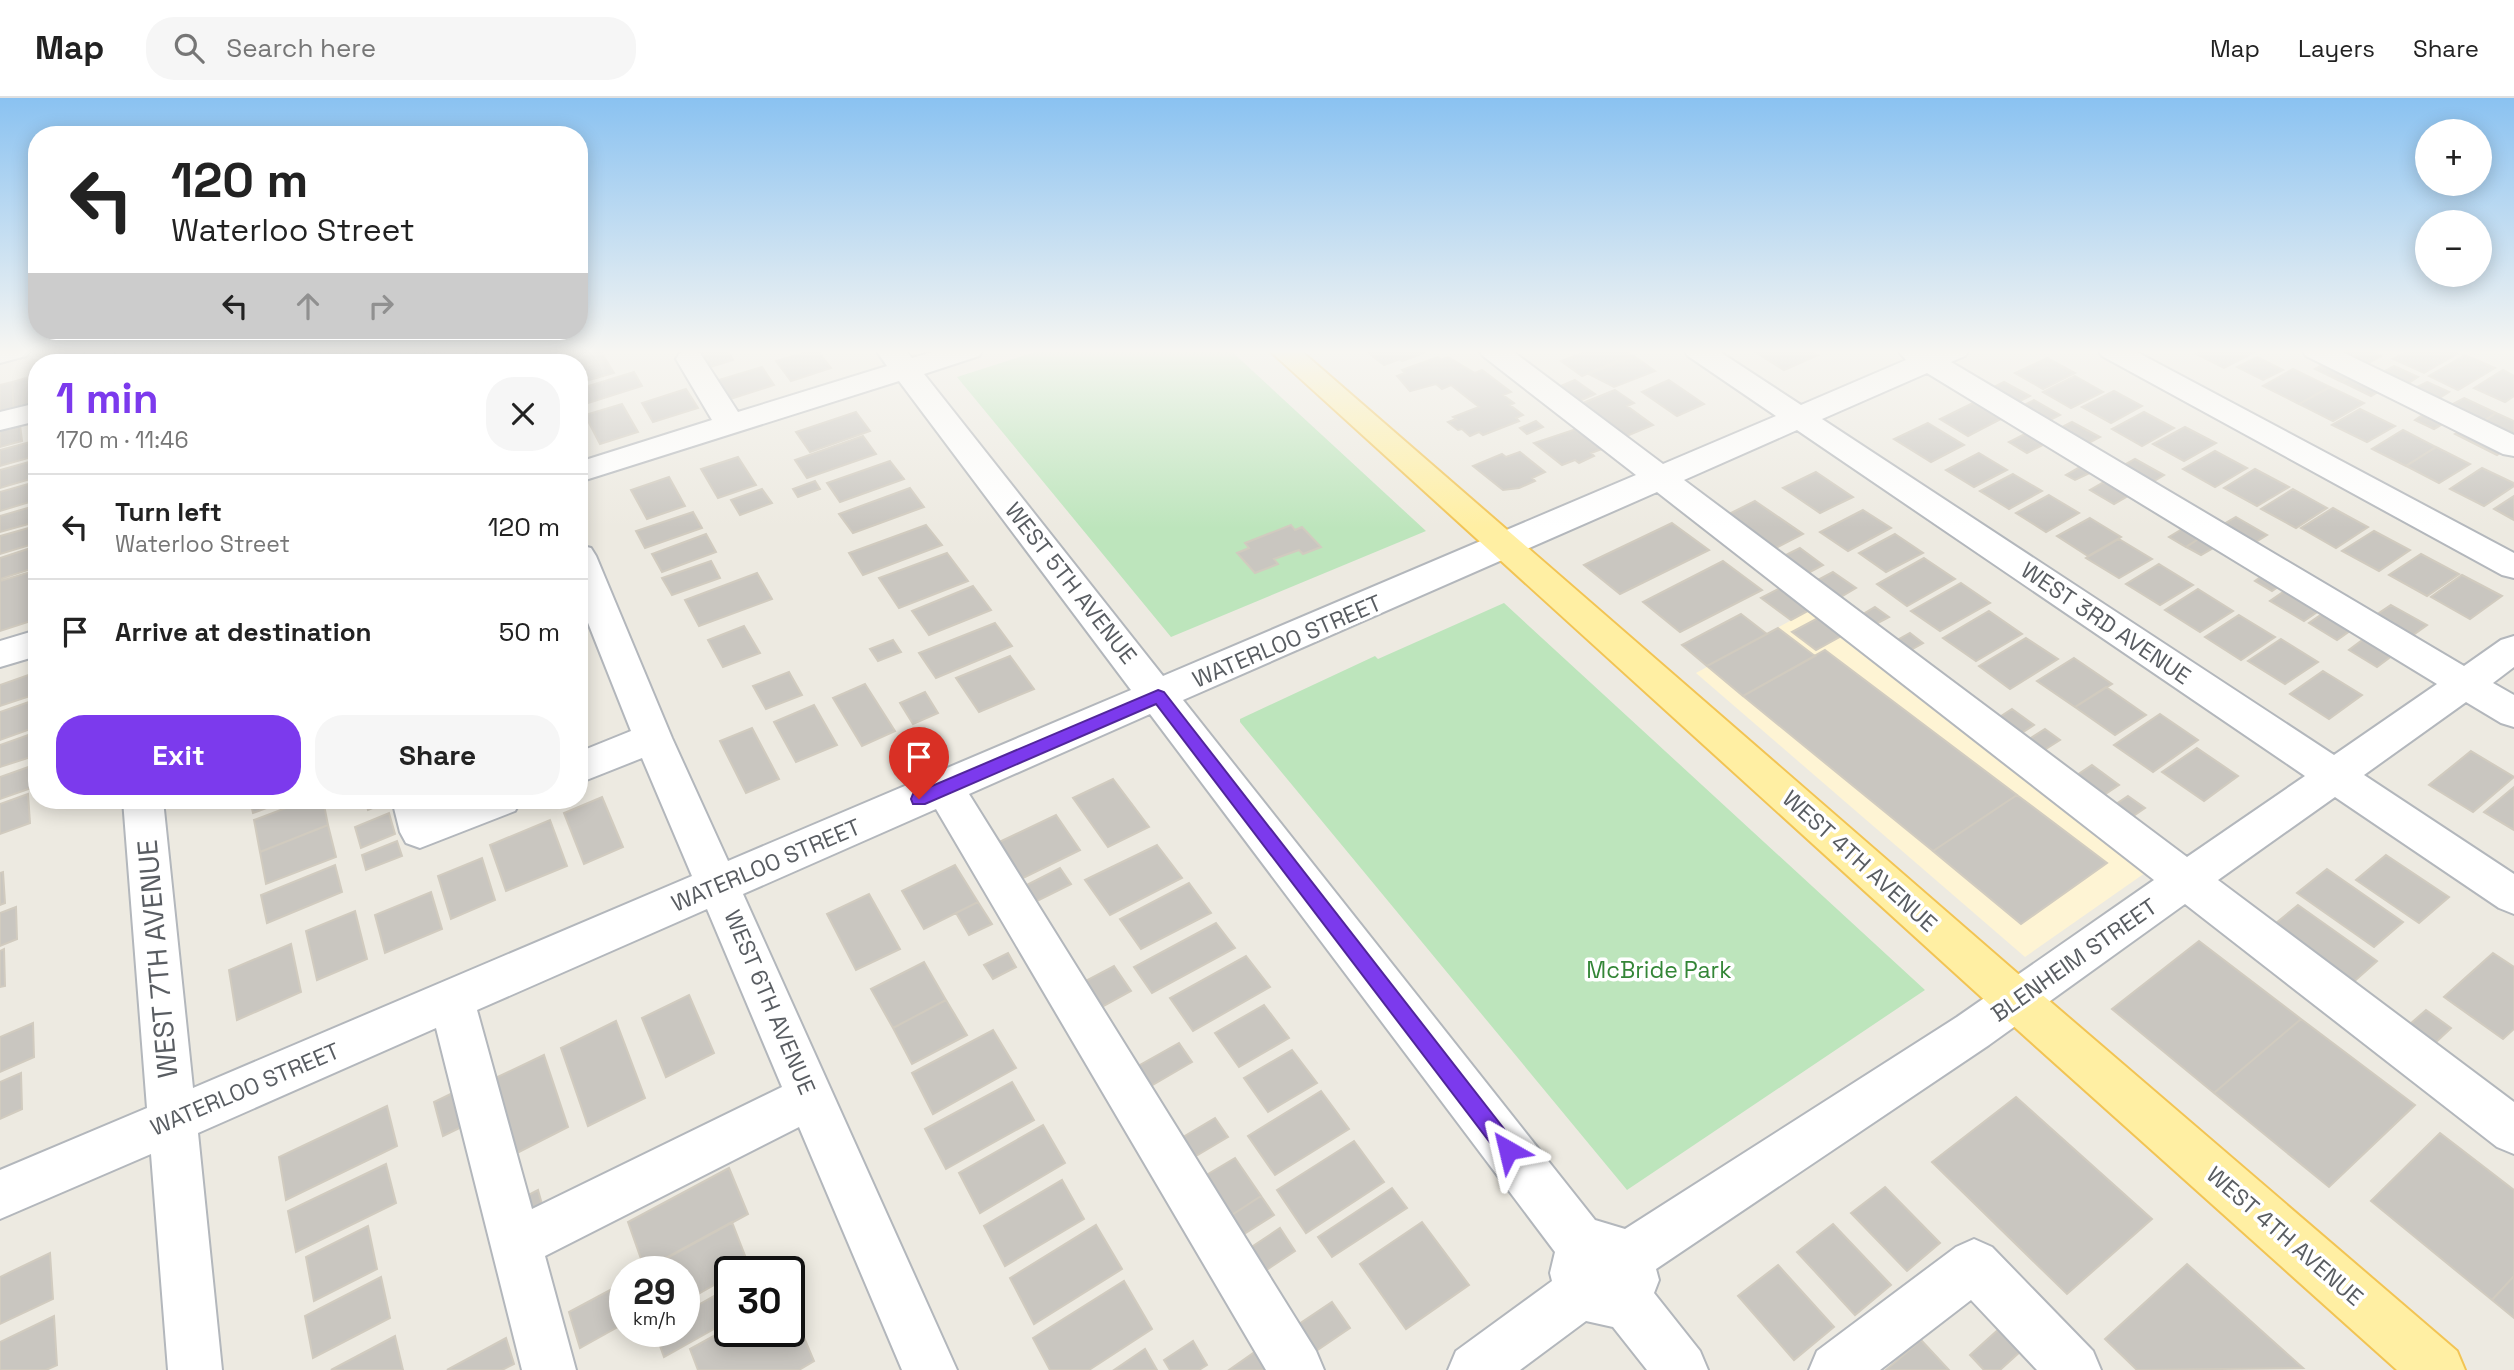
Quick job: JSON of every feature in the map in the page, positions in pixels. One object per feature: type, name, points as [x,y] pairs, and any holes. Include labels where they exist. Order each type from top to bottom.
[{"type":"main road","name":"WEST 4TH AVENUE","points":[[1350,409],[2438,1370]]},
{"type":"street","points":[[721,409],[730,425]]},
{"type":"street","points":[[588,469],[730,425],[770,409]]},
{"type":"street","name":"WEST 5TH AVENUE","points":[[936,409],[1681,1370]]},
{"type":"street","points":[[1570,409],[2514,1131]]},
{"type":"street","name":"WEST 3RD AVENUE","points":[[1787,409],[2514,896]]},
{"type":"street","name":"WATERLOO STREET","points":[[0,1195],[1818,409]]},
{"type":"street","points":[[2021,409],[2514,713]]},
{"type":"street","points":[[2222,409],[2514,567]]},
{"type":"street","points":[[2437,409],[2514,447]]},
{"type":"street","points":[[0,421],[28,414]]},
{"type":"street","name":"WEST 6TH AVENUE","points":[[588,578],[653,738],[930,1370]]},
{"type":"street","points":[[0,654],[28,646]]},
{"type":"street","name":"BLENHEIM STREET","points":[[1475,1370],[1605,1274],[1973,1031],[2514,649]]},
{"type":"street","points":[[588,764],[653,738]]},
{"type":"street","points":[[944,788],[1297,1370]]},
{"type":"street","name":"WEST 7TH AVENUE","points":[[144,809],[195,1370]]},
{"type":"street","points":[[414,809],[420,832],[478,809]]},
{"type":"street","points":[[452,1000],[549,1370]]},
{"type":"street","points":[[516,1244],[810,1097]]},
{"type":"street","points":[[1836,1370],[1974,1265],[2074,1370]]},
{"type":"shaded area","points":[[1815,607],[2155,866],[2025,957],[1696,673]]},
{"type":"green space","points":[[984,409],[1294,409],[1426,531],[1171,637]]},
{"type":"green space","name":"McBride Park","points":[[1504,603],[1925,990],[1627,1190],[1240,722],[1240,719],[1375,656],[1378,659]]},
{"type":"building","points":[[0,409],[14,409],[14,412],[0,416]]},
{"type":"building","points":[[604,409],[625,409],[638,432],[600,444],[588,421],[588,414]]},
{"type":"building","points":[[646,409],[694,409],[653,422]]},
{"type":"building","points":[[1473,409],[1516,409],[1523,415],[1516,418],[1519,421],[1483,435],[1479,432],[1470,436],[1448,422],[1456,419],[1453,417]]},
{"type":"building","points":[[1587,409],[1632,409],[1653,425],[1624,437]]},
{"type":"building","points":[[1667,409],[1692,409],[1677,416]]},
{"type":"building","points":[[1960,409],[1984,409],[2001,419],[1968,436],[1940,419]]},
{"type":"building","points":[[2017,409],[2050,409],[2060,415],[2042,424]]},
{"type":"building","points":[[2086,409],[2136,409],[2111,423]]},
{"type":"building","points":[[2310,409],[2353,409],[2333,421]]},
{"type":"building","points":[[2361,409],[2395,426],[2367,442],[2332,425]]},
{"type":"building","points":[[2456,409],[2488,409],[2496,413],[2482,422]]},
{"type":"building","points":[[856,412],[870,431],[810,452],[796,432]]},
{"type":"building","points":[[2144,412],[2174,428],[2142,446],[2112,429]]},
{"type":"building","points":[[2427,412],[2446,422],[2434,429],[2415,420]]},
{"type":"building","points":[[2496,413],[2514,421],[2514,437],[2482,422]]},
{"type":"building","points":[[1536,421],[1543,427],[1527,434],[1520,428]]},
{"type":"building","points":[[2072,422],[2100,437],[2081,447],[2054,431]]},
{"type":"building","points":[[1928,423],[1964,445],[1931,462],[1894,439]]},
{"type":"building","points":[[20,424],[22,441],[0,447],[0,429]]},
{"type":"building","points":[[2185,427],[2216,443],[2184,461],[2153,444]]},
{"type":"building","points":[[1579,428],[1605,448],[1591,453],[1594,456],[1579,463],[1575,460],[1562,465],[1534,443]]},
{"type":"building","points":[[2464,429],[2506,449],[2497,455],[2455,434]]},
{"type":"building","points":[[2403,430],[2436,447],[2406,466],[2372,449]]},
{"type":"building","points":[[2027,433],[2045,444],[2027,453],[2009,442]]},
{"type":"building","points":[[863,436],[876,454],[807,478],[795,460]]},
{"type":"building","points":[[28,443],[28,458],[0,466],[0,450]]},
{"type":"building","points":[[2436,447],[2470,464],[2439,483],[2406,466]]},
{"type":"building","points":[[2215,451],[2247,468],[2215,487],[2183,469]]},
{"type":"building","points":[[1520,452],[1545,472],[1532,478],[1535,481],[1519,488],[1503,490],[1473,466],[1502,454],[1506,457]]},
{"type":"building","points":[[1979,453],[2007,470],[1974,487],[1946,470]]},
{"type":"building","points":[[738,457],[756,485],[718,498],[701,469]]},
{"type":"building","points":[[2135,459],[2164,475],[2146,486],[2117,469]]},
{"type":"building","points":[[890,461],[904,479],[840,502],[827,483]]},
{"type":"building","points":[[28,462],[28,480],[0,488],[0,470]]},
{"type":"building","points":[[2080,467],[2090,473],[2075,480],[2066,475]]},
{"type":"building","points":[[2482,468],[2514,483],[2514,486],[2484,506],[2450,489]]},
{"type":"building","points":[[2255,469],[2289,487],[2257,506],[2224,488]]},
{"type":"building","points":[[1816,472],[1853,497],[1820,513],[1783,488]]},
{"type":"building","points":[[2013,474],[2042,491],[2009,509],[1980,491]]},
{"type":"building","points":[[669,477],[685,506],[647,519],[631,490]]},
{"type":"building","points":[[815,481],[820,489],[798,497],[793,489]]},
{"type":"building","points":[[2104,482],[2128,496],[2114,504],[2090,490]]},
{"type":"building","points":[[28,484],[28,502],[0,511],[0,492]]},
{"type":"building","points":[[910,488],[924,507],[853,533],[839,514]]},
{"type":"building","points":[[762,489],[772,503],[740,515],[731,500]]},
{"type":"building","points":[[2293,489],[2327,508],[2296,528],[2261,509]]},
{"type":"building","points":[[2049,495],[2079,513],[2046,532],[2016,513]]},
{"type":"building","points":[[2514,496],[2514,520],[2494,509]]},
{"type":"building","points":[[1755,501],[1803,534],[1772,550],[1725,516]]},
{"type":"building","points":[[28,508],[28,524],[0,532],[0,516]]},
{"type":"building","points":[[2333,508],[2368,527],[2336,548],[2301,528]]},
{"type":"building","points":[[1863,510],[1891,528],[1848,551],[1820,532]]},
{"type":"building","points":[[693,512],[702,528],[645,548],[636,531]]},
{"type":"building","points":[[2236,517],[2267,535],[2249,546],[2217,528]]},
{"type":"building","points":[[2090,518],[2121,537],[2088,556],[2057,536]]},
{"type":"building","points":[[1672,523],[1709,550],[1620,594],[1584,565]]},
{"type":"building","points":[[926,525],[942,545],[863,575],[849,553]]},
{"type":"building","points":[[1291,525],[1295,530],[1302,527],[1321,547],[1303,554],[1299,550],[1274,559],[1278,564],[1255,573],[1237,553],[1249,548],[1245,543]]},
{"type":"building","points":[[28,528],[28,546],[0,554],[0,536]]},
{"type":"building","points":[[2184,528],[2200,538],[2186,547],[2169,537]]},
{"type":"building","points":[[2374,531],[2410,550],[2379,571],[2342,551]]},
{"type":"building","points":[[706,534],[716,552],[662,572],[652,554]]},
{"type":"building","points":[[1895,534],[1923,553],[1886,572],[1859,553]]},
{"type":"building","points":[[2200,538],[2215,547],[2201,555],[2186,547]]},
{"type":"building","points":[[2119,539],[2152,559],[2119,578],[2086,558]]},
{"type":"building","points":[[1800,548],[1823,565],[1808,573],[1784,556]]},
{"type":"building","points":[[28,549],[28,570],[0,579],[0,558]]},
{"type":"building","points":[[947,553],[968,581],[899,608],[879,578]]},
{"type":"building","points":[[2421,554],[2459,574],[2427,596],[2389,575]]},
{"type":"building","points":[[1924,558],[1955,579],[1907,606],[1877,584]]},
{"type":"building","points":[[711,561],[720,578],[672,595],[662,578]]},
{"type":"building","points":[[1723,561],[1762,590],[1680,632],[1643,602]]},
{"type":"building","points":[[2159,564],[2193,585],[2160,605],[2126,584]]},
{"type":"building","points":[[1833,572],[1856,588],[1839,598],[1816,581]]},
{"type":"building","points":[[28,573],[28,622],[0,631],[0,581]]},
{"type":"building","points":[[757,573],[772,599],[699,626],[685,600]]},
{"type":"building","points":[[2265,574],[2282,584],[2272,591],[2255,581]]},
{"type":"building","points":[[2462,575],[2502,596],[2470,619],[2431,597]]},
{"type":"building","points":[[1961,583],[1990,603],[1940,631],[1911,611]]},
{"type":"building","points":[[1786,585],[1815,607],[1791,620],[1761,598]]},
{"type":"building","points":[[973,586],[991,610],[929,635],[912,611]]},
{"type":"building","points":[[2198,589],[2233,611],[2200,632],[2165,610]]},
{"type":"building","points":[[2286,590],[2320,610],[2304,621],[2270,601]]},
{"type":"building","points":[[2391,605],[2427,625],[2409,638],[2373,617]]},
{"type":"building","points":[[1875,607],[1889,617],[1872,626],[1858,617]]},
{"type":"building","points":[[1989,611],[2022,634],[1976,661],[1943,638]]},
{"type":"building","points":[[2325,612],[2354,628],[2337,640],[2309,623]]},
{"type":"building","points":[[1741,614],[1767,634],[1707,666],[1682,645]]},
{"type":"building","points":[[2239,615],[2275,637],[2241,660],[2205,637]]},
{"type":"building","points":[[1820,617],[1843,635],[1816,650],[1792,632]]},
{"type":"building","points":[[995,623],[1012,646],[936,678],[919,653]]},
{"type":"building","points":[[744,626],[760,653],[723,667],[708,640]]},
{"type":"building","points":[[1778,628],[1815,656],[1743,696],[1707,666]]},
{"type":"building","points":[[1910,633],[1923,643],[1907,652],[1894,642]]},
{"type":"building","points":[[2026,638],[2058,659],[2010,689],[1979,666]]},
{"type":"building","points":[[2365,638],[2393,655],[2377,667],[2349,650]]},
{"type":"building","points":[[2281,639],[2318,662],[2285,684],[2248,661]]},
{"type":"building","points":[[893,640],[901,652],[878,661],[870,649]]},
{"type":"building","points":[[1825,650],[2017,795],[1933,851],[1743,696]]},
{"type":"building","points":[[1010,656],[1034,689],[979,712],[956,678]]},
{"type":"building","points":[[2074,658],[2112,684],[2075,707],[2037,681]]},
{"type":"building","points":[[2323,671],[2362,695],[2329,719],[2290,694]]},
{"type":"building","points":[[789,672],[802,695],[766,709],[753,686]]},
{"type":"building","points":[[28,675],[28,697],[0,706],[0,685]]},
{"type":"building","points":[[865,684],[895,731],[862,746],[833,698]]},
{"type":"building","points":[[2106,687],[2146,715],[2115,735],[2075,707]]},
{"type":"building","points":[[925,692],[938,713],[913,724],[900,703]]},
{"type":"building","points":[[28,702],[28,730],[0,740],[0,712]]},
{"type":"building","points":[[814,705],[837,745],[796,762],[774,722]]},
{"type":"building","points":[[2012,709],[2034,725],[2017,736],[1995,720]]},
{"type":"building","points":[[2160,714],[2198,740],[2153,772],[2114,745]]},
{"type":"building","points":[[752,728],[779,779],[746,793],[720,741]]},
{"type":"building","points":[[2045,729],[2060,740],[2041,752],[2026,741]]},
{"type":"building","points":[[28,735],[28,758],[0,767],[0,745]]},
{"type":"building","points":[[2197,748],[2238,776],[2204,801],[2162,772]]},
{"type":"building","points":[[2471,751],[2514,777],[2473,812],[2429,785]]},
{"type":"building","points":[[2092,765],[2119,785],[2101,797],[2074,777]]},
{"type":"building","points":[[28,767],[28,789],[0,799],[0,777]]},
{"type":"building","points":[[1113,779],[1149,827],[1108,847],[1073,798]]},
{"type":"building","points":[[2514,787],[2514,830],[2484,812]]},
{"type":"building","points":[[28,794],[30,823],[0,834],[0,804]]},
{"type":"building","points":[[2017,795],[2107,863],[2021,924],[1933,851]]},
{"type":"building","points":[[2128,796],[2145,808],[2129,819],[2113,806]]},
{"type":"building","points":[[602,797],[623,847],[584,864],[564,813],[574,809],[588,809],[588,803]]},
{"type":"building","points":[[283,809],[325,809],[328,825],[260,852],[254,820]]},
{"type":"building","points":[[430,809],[446,809],[432,815]]},
{"type":"building","points":[[389,813],[395,834],[361,848],[355,827]]},
{"type":"building","points":[[1056,815],[1080,850],[1017,881],[993,845]]},
{"type":"building","points":[[550,820],[567,866],[506,891],[490,845]]},
{"type":"building","points":[[328,825],[336,857],[266,884],[260,852]]},
{"type":"building","points":[[397,841],[402,856],[366,870],[362,855]]},
{"type":"building","points":[[1157,845],[1182,878],[1110,915],[1085,880]]},
{"type":"building","points":[[2386,855],[2449,897],[2419,923],[2356,880]]},
{"type":"building","points":[[482,858],[495,900],[451,919],[438,876]]},
{"type":"building","points":[[335,865],[342,892],[267,923],[261,895]]},
{"type":"building","points":[[955,865],[978,902],[924,929],[902,891]]},
{"type":"building","points":[[1060,868],[1071,884],[1031,904],[1021,888]]},
{"type":"building","points":[[2327,869],[2403,922],[2374,947],[2297,893]]},
{"type":"building","points":[[3,872],[5,903],[0,905],[0,873]]},
{"type":"building","points":[[1189,883],[1211,913],[1141,949],[1120,919]]},
{"type":"building","points":[[431,892],[442,929],[385,953],[375,915]]},
{"type":"building","points":[[869,894],[900,949],[856,970],[827,914]]},
{"type":"building","points":[[978,902],[992,924],[969,935],[956,913]]},
{"type":"building","points":[[2298,905],[2377,961],[2349,986],[2270,928]]},
{"type":"building","points":[[16,907],[17,939],[0,946],[0,913]]},
{"type":"building","points":[[355,911],[367,959],[317,980],[306,931]]},
{"type":"building","points":[[1216,923],[1235,948],[1152,993],[1134,967]]},
{"type":"building","points":[[2199,941],[2301,1019],[2214,1093],[2112,1009]]},
{"type":"building","points":[[291,944],[301,992],[237,1020],[229,970]]},
{"type":"building","points":[[4,949],[5,986],[0,987],[0,951]]},
{"type":"building","points":[[1008,953],[1016,967],[993,979],[984,965]]},
{"type":"building","points":[[2493,953],[2514,967],[2514,1029],[2503,1039],[2444,997]]},
{"type":"building","points":[[1246,956],[1270,987],[1193,1031],[1170,998]]},
{"type":"building","points":[[924,962],[946,1000],[893,1028],[871,989]]},
{"type":"building","points":[[1114,966],[1131,991],[1091,1013],[1074,987]]},
{"type":"building","points":[[689,995],[714,1053],[666,1077],[642,1018]]},
{"type":"building","points":[[946,1000],[967,1035],[912,1064],[893,1028]]},
{"type":"building","points":[[1264,1005],[1289,1038],[1239,1067],[1215,1033]]},
{"type":"building","points":[[2426,1010],[2451,1028],[2434,1044],[2409,1025]]},
{"type":"building","points":[[2301,1019],[2415,1105],[2329,1187],[2214,1093]]},
{"type":"building","points":[[616,1021],[645,1098],[588,1126],[561,1048]]},
{"type":"building","points":[[33,1023],[34,1057],[0,1072],[0,1037]]},
{"type":"building","points":[[993,1030],[1016,1068],[933,1114],[912,1073]]},
{"type":"building","points":[[1179,1043],[1192,1062],[1151,1086],[1138,1066]]},
{"type":"building","points":[[1292,1050],[1317,1083],[1268,1112],[1244,1078]]},
{"type":"building","points":[[544,1055],[568,1127],[513,1155],[491,1080]]},
{"type":"building","points":[[21,1073],[22,1109],[0,1119],[0,1082]]},
{"type":"building","points":[[1012,1082],[1034,1120],[946,1169],[925,1129]]},
{"type":"building","points":[[463,1088],[472,1122],[443,1136],[434,1102]]},
{"type":"building","points":[[1321,1091],[1349,1129],[1275,1175],[1248,1136]]},
{"type":"building","points":[[2016,1097],[2152,1219],[2067,1294],[1932,1162]]},
{"type":"building","points":[[387,1106],[397,1146],[286,1200],[279,1157]]},
{"type":"building","points":[[1215,1118],[1228,1137],[1191,1159],[1178,1140]]},
{"type":"building","points":[[1043,1125],[1065,1163],[980,1213],[959,1173]]},
{"type":"building","points":[[2440,1133],[2514,1190],[2514,1276],[2492,1300],[2371,1201]]},
{"type":"building","points":[[1354,1141],[1384,1182],[1306,1233],[1277,1190]]},
{"type":"building","points":[[1235,1158],[1261,1196],[1224,1220],[1198,1180]]},
{"type":"building","points":[[386,1164],[396,1203],[296,1252],[288,1211]]},
{"type":"building","points":[[729,1168],[748,1214],[671,1256],[640,1256],[628,1222]]},
{"type":"building","points":[[1062,1180],[1084,1219],[1005,1266],[984,1226]]},
{"type":"building","points":[[1885,1187],[1940,1243],[1907,1271],[1851,1213]]},
{"type":"building","points":[[1392,1188],[1407,1208],[1332,1257],[1318,1237]]},
{"type":"building","points":[[538,1190],[547,1222],[513,1203]]},
{"type":"building","points":[[1261,1196],[1274,1215],[1236,1239],[1224,1220]]},
{"type":"building","points":[[732,1222],[745,1256],[714,1256],[714,1285],[700,1293],[700,1256],[669,1256]]},
{"type":"building","points":[[1422,1222],[1469,1285],[1406,1329],[1360,1264]]},
{"type":"building","points":[[1833,1224],[1891,1285],[1855,1315],[1797,1252]]},
{"type":"building","points":[[1096,1225],[1122,1269],[1034,1324],[1010,1278]]},
{"type":"building","points":[[368,1226],[377,1269],[314,1301],[306,1257]]},
{"type":"building","points":[[1280,1228],[1295,1251],[1262,1273],[1247,1250]]},
{"type":"building","points":[[50,1253],[53,1299],[0,1324],[0,1277]]},
{"type":"building","points":[[2187,1264],[2303,1368],[2137,1370],[2105,1339]]},
{"type":"building","points":[[1778,1265],[1834,1327],[1794,1360],[1738,1296]]},
{"type":"building","points":[[2514,1276],[2514,1318],[2492,1300]]},
{"type":"building","points":[[381,1277],[390,1318],[313,1358],[305,1316]]},
{"type":"building","points":[[1124,1281],[1152,1329],[1089,1370],[1050,1370],[1033,1338]]},
{"type":"building","points":[[609,1291],[609,1332],[580,1348],[569,1312]]},
{"type":"building","points":[[714,1296],[714,1329],[700,1337],[700,1304]]},
{"type":"building","points":[[1332,1302],[1350,1328],[1313,1353],[1296,1326]]},
{"type":"building","points":[[54,1316],[57,1365],[46,1370],[0,1370],[0,1342]]},
{"type":"building","points":[[1999,1329],[2021,1351],[2000,1370],[1984,1370],[1970,1355]]},
{"type":"building","points":[[395,1336],[403,1370],[331,1370]]},
{"type":"building","points":[[714,1336],[714,1347],[805,1347],[805,1340],[814,1361],[799,1370],[698,1370],[690,1349],[700,1347],[700,1344]]},
{"type":"building","points":[[506,1338],[514,1364],[502,1370],[447,1370]]},
{"type":"building","points":[[1921,1340],[1949,1370],[1886,1370]]},
{"type":"building","points":[[1193,1341],[1207,1365],[1199,1370],[1170,1370],[1164,1360]]},
{"type":"building","points":[[660,1347],[682,1347],[664,1357]]},
{"type":"building","points":[[1145,1349],[1157,1370],[1114,1370]]},
{"type":"building","points":[[1259,1349],[1272,1370],[1229,1370]]},
{"type":"route","points":[[919,799],[1158,696],[1508,1150]]}]
